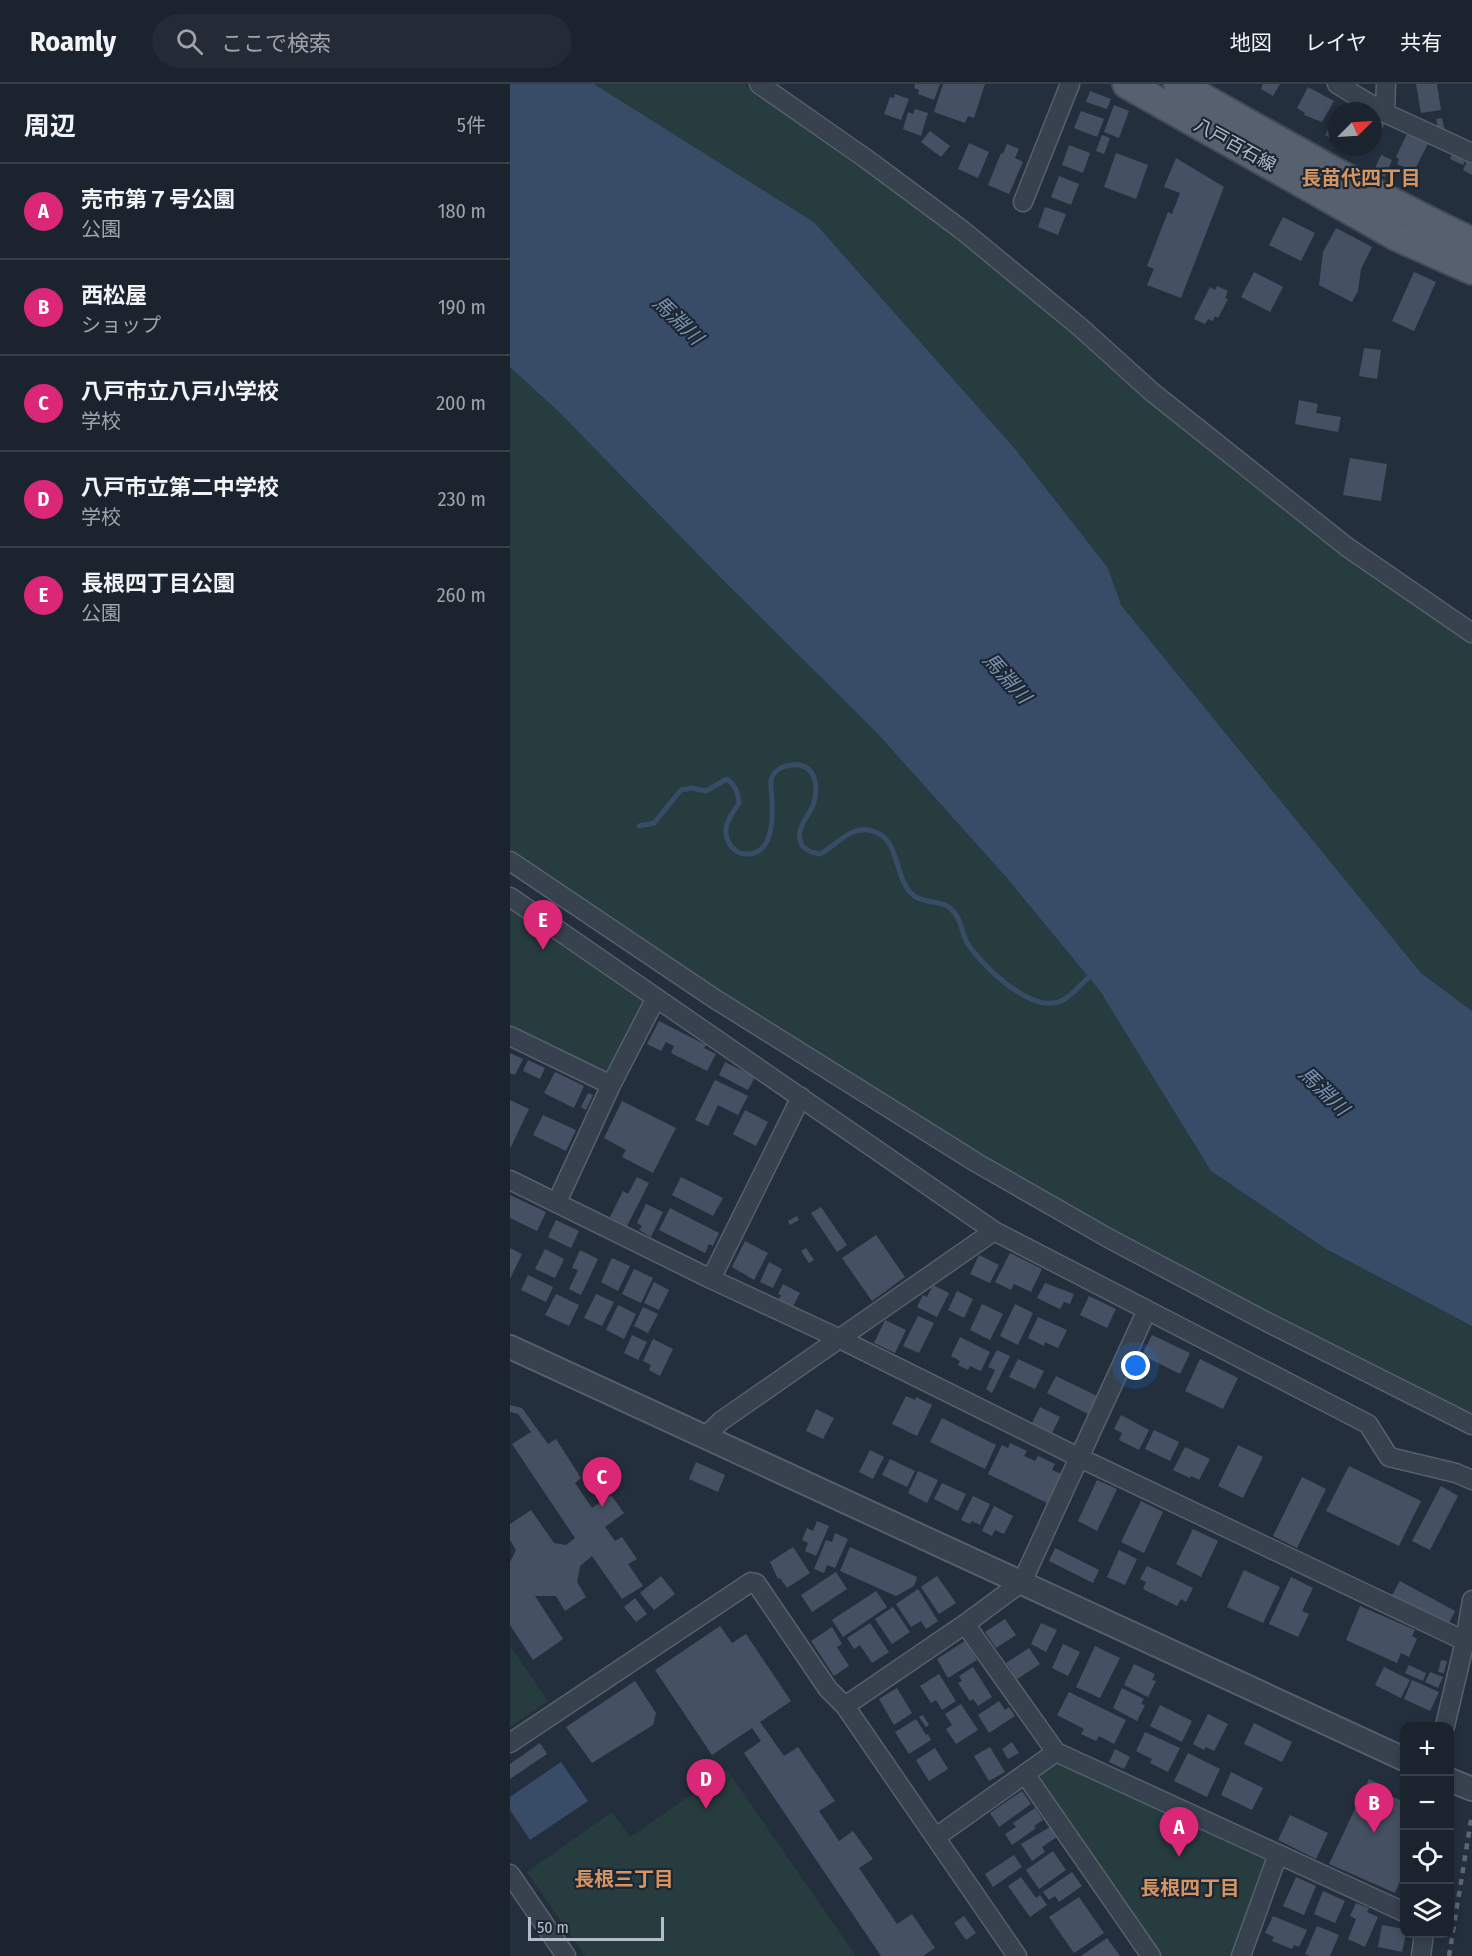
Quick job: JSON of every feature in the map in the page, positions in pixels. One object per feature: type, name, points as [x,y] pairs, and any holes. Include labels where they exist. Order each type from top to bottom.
[{"type":"main road","name":"八戸百石線","points":[[1127,84],[1398,237],[1472,270]]},
{"type":"main road","name":"八戸百石線","points":[[1178,84],[1325,168],[1472,242]]},
{"type":"street","points":[[759,84],[865,158],[962,230],[1080,327],[1152,392],[1347,547],[1472,633]]},
{"type":"street","points":[[1023,202],[1070,84]]},
{"type":"street","points":[[1337,84],[1385,113],[1472,153]]},
{"type":"street","points":[[1385,113],[1386,84]]},
{"type":"street","points":[[510,861],[715,999],[977,1163],[1110,1239],[1269,1323],[1472,1425]]},
{"type":"street","points":[[510,897],[994,1231],[1368,1425],[1389,1457],[1456,1473],[1472,1480]]},
{"type":"street","points":[[557,1202],[611,1085],[656,998]]},
{"type":"street","points":[[510,1036],[611,1085]]},
{"type":"street","points":[[711,1279],[801,1097]]},
{"type":"street","points":[[510,1180],[1080,1458],[1465,1641]]},
{"type":"street","points":[[706,1436],[721,1421],[994,1231]]},
{"type":"street","points":[[845,1706],[1022,1582],[1147,1310]]},
{"type":"street","points":[[510,1347],[1400,1757]]},
{"type":"street","points":[[510,1743],[751,1582],[756,1583],[828,1689],[845,1706],[1017,1956]]},
{"type":"street","points":[[1446,1722],[1472,1600]]},
{"type":"street","points":[[965,1624],[1056,1752],[1400,1910]]},
{"type":"street","points":[[936,1837],[1056,1752]]},
{"type":"street","points":[[1025,1774],[1151,1956]]},
{"type":"street","points":[[1454,1782],[1472,1789]]},
{"type":"street","points":[[1241,1956],[1278,1854]]},
{"type":"street","points":[[510,1874],[566,1956]]},
{"type":"street","points":[[1420,1956],[1423,1938]]},
{"type":"green space","points":[[594,84],[743,84],[770,101],[843,151],[949,232],[1418,606],[1472,642],[1472,1011],[1421,973],[1121,605],[1108,568],[1016,450],[814,222]]},
{"type":"green space","points":[[510,367],[560,413],[877,733],[1006,877],[1100,991],[1211,1171],[1326,1249],[1472,1326],[1472,1416],[1209,1283],[966,1146],[735,1002],[510,850]]},
{"type":"green space","points":[[510,905],[642,994],[645,1005],[613,1069],[602,1071],[510,1026]]},
{"type":"green space","points":[[510,1646],[548,1701],[510,1727]]},
{"type":"green space","points":[[1062,1762],[1263,1854],[1267,1861],[1232,1956],[1162,1956],[1040,1780],[1042,1770],[1052,1763]]},
{"type":"green space","points":[[727,1770],[856,1956],[585,1956],[527,1872],[612,1812],[630,1837]]},
{"type":"water","name":"馬淵川","points":[[510,84],[594,84],[814,222],[1016,450],[1108,568],[1121,605],[1421,973],[1472,1011],[1472,1326],[1326,1249],[1211,1171],[1100,991],[1006,877],[877,733],[560,413],[510,367]]},
{"type":"water","points":[[561,1762],[588,1801],[530,1840],[510,1810],[510,1797]]},
{"type":"building","points":[[915,84],[940,84],[934,100],[918,94],[919,90],[914,88]]},
{"type":"building","points":[[943,84],[985,84],[974,118],[968,116],[965,123],[934,112]]},
{"type":"building","points":[[1263,84],[1280,84],[1273,96],[1261,89]]},
{"type":"building","points":[[1416,84],[1437,84],[1441,110],[1421,113]]},
{"type":"building","points":[[1308,87],[1334,101],[1328,102],[1328,112],[1322,122],[1304,115],[1305,113],[1297,108]]},
{"type":"building","points":[[1090,91],[1111,99],[1107,109],[1086,102]]},
{"type":"building","points":[[895,94],[909,99],[901,120],[884,114],[890,97],[894,98]]},
{"type":"building","points":[[1114,105],[1129,111],[1119,138],[1104,132]]},
{"type":"building","points":[[915,109],[928,113],[921,136],[903,129],[908,112],[913,114]]},
{"type":"building","points":[[1081,111],[1104,119],[1097,137],[1074,128]]},
{"type":"building","points":[[1442,118],[1445,131],[1439,132],[1436,119]]},
{"type":"building","points":[[930,131],[950,146],[941,157],[921,142]]},
{"type":"building","points":[[1407,134],[1428,144],[1414,171],[1397,164],[1399,159],[1396,157]]},
{"type":"building","points":[[1102,135],[1110,138],[1104,154],[1096,151]]},
{"type":"building","points":[[969,143],[989,152],[978,178],[958,169]]},
{"type":"building","points":[[1007,144],[1019,149],[1015,158],[1023,162],[1009,194],[988,185]]},
{"type":"building","points":[[1069,145],[1090,153],[1083,173],[1062,165]]},
{"type":"building","points":[[1116,153],[1148,165],[1136,199],[1104,187]]},
{"type":"building","points":[[1452,155],[1465,161],[1463,165],[1450,159]]},
{"type":"building","points":[[1381,156],[1392,160],[1385,177],[1374,171]]},
{"type":"building","points":[[1176,158],[1224,187],[1181,298],[1147,285],[1154,269],[1147,266],[1168,212],[1172,214],[1180,193],[1164,187]]},
{"type":"building","points":[[1467,161],[1472,164],[1472,175],[1463,170]]},
{"type":"building","points":[[1059,176],[1079,184],[1071,205],[1051,197]]},
{"type":"building","points":[[1045,207],[1066,214],[1058,235],[1038,227]]},
{"type":"building","points":[[1283,217],[1315,233],[1301,261],[1269,245]]},
{"type":"building","points":[[1336,228],[1372,247],[1361,269],[1358,291],[1352,302],[1319,285],[1323,252]]},
{"type":"building","points":[[1254,272],[1283,287],[1270,312],[1241,297]]},
{"type":"building","points":[[1414,272],[1436,282],[1414,331],[1392,321]]},
{"type":"building","points":[[1217,286],[1228,291],[1225,298],[1228,299],[1218,318],[1215,316],[1213,321],[1208,319],[1205,324],[1194,319],[1210,287],[1215,290]]},
{"type":"building","points":[[1364,348],[1381,350],[1377,379],[1359,376]]},
{"type":"building","points":[[1299,400],[1318,404],[1316,413],[1341,417],[1338,432],[1295,424]]},
{"type":"building","points":[[1350,458],[1387,464],[1381,501],[1343,495]]},
{"type":"building","points":[[659,1021],[706,1045],[704,1048],[716,1054],[707,1071],[671,1053],[674,1046],[666,1042],[661,1051],[647,1044]]},
{"type":"building","points":[[510,1053],[523,1059],[515,1075],[510,1073]]},
{"type":"building","points":[[528,1060],[545,1068],[540,1079],[523,1071]]},
{"type":"building","points":[[725,1062],[755,1077],[748,1090],[719,1075]]},
{"type":"building","points":[[555,1072],[584,1086],[574,1108],[544,1093]]},
{"type":"building","points":[[715,1080],[748,1096],[738,1115],[718,1105],[708,1126],[695,1120]]},
{"type":"building","points":[[588,1093],[593,1095],[586,1110],[581,1107]]},
{"type":"building","points":[[510,1100],[529,1109],[510,1149]]},
{"type":"building","points":[[622,1101],[676,1128],[653,1173],[622,1157],[626,1150],[604,1138]]},
{"type":"building","points":[[745,1110],[768,1122],[756,1146],[733,1134]]},
{"type":"building","points":[[543,1115],[576,1130],[566,1151],[533,1135]]},
{"type":"building","points":[[637,1177],[649,1183],[627,1226],[610,1217],[623,1191],[628,1194]]},
{"type":"building","points":[[681,1177],[723,1198],[713,1216],[672,1195]]},
{"type":"building","points":[[510,1195],[546,1212],[537,1231],[510,1218]]},
{"type":"building","points":[[646,1204],[663,1212],[651,1237],[639,1230],[642,1226],[637,1223]]},
{"type":"building","points":[[821,1207],[847,1245],[837,1252],[811,1213]]},
{"type":"building","points":[[670,1208],[719,1233],[713,1246],[709,1244],[705,1253],[659,1230]]},
{"type":"building","points":[[797,1216],[799,1220],[790,1225],[788,1221]]},
{"type":"building","points":[[556,1220],[579,1231],[571,1248],[548,1237]]},
{"type":"building","points":[[876,1235],[905,1277],[872,1301],[842,1258]]},
{"type":"building","points":[[745,1241],[768,1253],[754,1280],[732,1267]]},
{"type":"building","points":[[510,1248],[522,1254],[510,1279]]},
{"type":"building","points":[[806,1248],[814,1260],[809,1263],[801,1251]]},
{"type":"building","points":[[545,1249],[564,1259],[555,1278],[535,1269]]},
{"type":"building","points":[[580,1250],[598,1259],[581,1295],[569,1289],[578,1270],[572,1268]]},
{"type":"building","points":[[1010,1253],[1042,1269],[1031,1292],[1014,1284],[1011,1290],[995,1282]]},
{"type":"building","points":[[979,1255],[999,1265],[990,1283],[970,1274]]},
{"type":"building","points":[[612,1258],[630,1266],[618,1291],[601,1282]]},
{"type":"building","points":[[769,1262],[782,1269],[773,1288],[760,1282]]},
{"type":"building","points":[[634,1269],[653,1278],[641,1303],[622,1294]]},
{"type":"building","points":[[528,1275],[553,1287],[546,1302],[521,1290]]},
{"type":"building","points":[[654,1282],[669,1290],[659,1310],[644,1303]]},
{"type":"building","points":[[1045,1283],[1074,1294],[1070,1304],[1064,1302],[1060,1309],[1037,1298]]},
{"type":"building","points":[[783,1284],[800,1293],[793,1306],[779,1299],[781,1295],[778,1294]]},
{"type":"building","points":[[933,1285],[949,1293],[937,1317],[917,1307],[923,1295],[927,1297]]},
{"type":"building","points":[[957,1291],[973,1299],[964,1318],[948,1310]]},
{"type":"building","points":[[556,1294],[579,1305],[569,1326],[545,1315]]},
{"type":"building","points":[[596,1294],[614,1302],[602,1326],[584,1318]]},
{"type":"building","points":[[1089,1296],[1116,1309],[1107,1328],[1080,1315]]},
{"type":"building","points":[[982,1304],[1003,1314],[990,1340],[970,1330]]},
{"type":"building","points":[[1015,1304],[1033,1313],[1018,1345],[1000,1336]]},
{"type":"building","points":[[618,1305],[636,1314],[624,1339],[606,1330]]},
{"type":"building","points":[[643,1307],[658,1314],[648,1333],[634,1326]]},
{"type":"building","points":[[918,1316],[934,1323],[919,1353],[903,1346]]},
{"type":"building","points":[[1038,1317],[1067,1330],[1058,1348],[1045,1342],[1044,1346],[1028,1338]]},
{"type":"building","points":[[885,1320],[906,1330],[895,1353],[874,1343]]},
{"type":"building","points":[[632,1335],[647,1342],[638,1360],[624,1353]]},
{"type":"building","points":[[1152,1335],[1190,1353],[1180,1374],[1142,1355]]},
{"type":"building","points":[[960,1337],[990,1352],[981,1371],[970,1366],[968,1370],[958,1365],[960,1361],[951,1356]]},
{"type":"building","points":[[653,1339],[673,1349],[660,1376],[649,1370],[651,1365],[643,1361]]},
{"type":"building","points":[[997,1350],[1010,1356],[992,1393],[986,1389],[995,1370],[988,1367]]},
{"type":"building","points":[[1018,1359],[1044,1371],[1035,1389],[1009,1377]]},
{"type":"building","points":[[1200,1359],[1238,1378],[1223,1409],[1185,1391]]},
{"type":"building","points":[[1056,1376],[1097,1396],[1088,1414],[1047,1393]]},
{"type":"building","points":[[906,1396],[915,1400],[916,1397],[932,1405],[917,1436],[892,1424]]},
{"type":"building","points":[[510,1405],[522,1408],[548,1444],[556,1439],[581,1478],[575,1483],[592,1508],[611,1495],[624,1513],[605,1527],[615,1541],[622,1537],[637,1559],[628,1564],[643,1586],[622,1599],[592,1556],[580,1566],[577,1582],[586,1597],[565,1611],[556,1596],[535,1596],[563,1639],[533,1660],[510,1625],[510,1562],[516,1550],[510,1540],[510,1524],[531,1510],[554,1543],[566,1545],[575,1538],[512,1444],[531,1432],[518,1414],[510,1412]]},
{"type":"building","points":[[1040,1407],[1060,1417],[1052,1433],[1032,1423]]},
{"type":"building","points":[[816,1409],[834,1418],[823,1439],[806,1431]]},
{"type":"building","points":[[1121,1415],[1149,1430],[1139,1450],[1119,1440],[1122,1433],[1114,1429]]},
{"type":"building","points":[[942,1418],[996,1445],[985,1469],[930,1442]]},
{"type":"building","points":[[1154,1430],[1179,1442],[1170,1461],[1145,1449]]},
{"type":"building","points":[[1010,1443],[1027,1451],[1024,1456],[1035,1461],[1038,1456],[1055,1464],[1052,1470],[1061,1474],[1047,1503],[988,1474],[1002,1445],[1008,1448]]},
{"type":"building","points":[[1238,1445],[1263,1457],[1243,1498],[1218,1486]]},
{"type":"building","points":[[1185,1447],[1210,1459],[1199,1480],[1173,1470]]},
{"type":"building","points":[[870,1450],[884,1457],[873,1479],[859,1472]]},
{"type":"building","points":[[890,1459],[915,1471],[907,1487],[882,1475]]},
{"type":"building","points":[[696,1462],[725,1475],[718,1492],[689,1479]]},
{"type":"building","points":[[1349,1466],[1421,1501],[1399,1546],[1326,1511]]},
{"type":"building","points":[[918,1471],[938,1480],[927,1503],[908,1493]]},
{"type":"building","points":[[1302,1477],[1326,1489],[1297,1548],[1273,1536]]},
{"type":"building","points":[[1097,1480],[1117,1489],[1097,1531],[1078,1521]]},
{"type":"building","points":[[942,1483],[966,1494],[958,1511],[934,1499]]},
{"type":"building","points":[[1441,1486],[1458,1496],[1430,1550],[1412,1541]]},
{"type":"building","points":[[973,1496],[990,1504],[980,1525],[972,1521],[970,1524],[961,1520]]},
{"type":"building","points":[[1141,1501],[1163,1512],[1144,1553],[1121,1542]]},
{"type":"building","points":[[994,1506],[1013,1516],[1004,1534],[995,1530],[992,1536],[982,1531]]},
{"type":"building","points":[[817,1521],[829,1526],[816,1556],[805,1551],[808,1543],[802,1540],[807,1528],[813,1531]]},
{"type":"building","points":[[1193,1529],[1218,1541],[1201,1577],[1176,1564]]},
{"type":"building","points":[[835,1533],[848,1539],[835,1568],[827,1565],[824,1573],[814,1569],[826,1540],[832,1542]]},
{"type":"building","points":[[793,1547],[810,1573],[787,1588],[780,1578],[778,1579],[770,1562]]},
{"type":"building","points":[[850,1547],[917,1577],[914,1586],[896,1596],[840,1571]]},
{"type":"building","points":[[1055,1548],[1099,1570],[1093,1583],[1049,1561]]},
{"type":"building","points":[[1119,1550],[1137,1559],[1125,1585],[1107,1577]]},
{"type":"building","points":[[1147,1566],[1193,1588],[1186,1602],[1181,1599],[1177,1606],[1143,1589],[1146,1582],[1140,1579]]},
{"type":"building","points":[[1244,1570],[1280,1587],[1263,1623],[1227,1607]]},
{"type":"building","points":[[836,1572],[847,1589],[812,1612],[801,1595]]},
{"type":"building","points":[[661,1576],[675,1594],[654,1610],[640,1593]]},
{"type":"building","points":[[937,1576],[956,1603],[939,1614],[921,1587]]},
{"type":"building","points":[[1291,1577],[1313,1588],[1302,1611],[1309,1614],[1298,1637],[1269,1624]]},
{"type":"building","points":[[1400,1581],[1455,1611],[1447,1627],[1391,1597]]},
{"type":"building","points":[[918,1589],[938,1621],[926,1629],[921,1621],[911,1627],[896,1604]]},
{"type":"building","points":[[876,1591],[887,1607],[843,1637],[832,1620]]},
{"type":"building","points":[[635,1598],[647,1614],[636,1622],[624,1607]]},
{"type":"building","points":[[1360,1606],[1415,1630],[1412,1636],[1417,1639],[1409,1657],[1401,1653],[1397,1663],[1346,1640]]},
{"type":"building","points":[[893,1607],[910,1632],[892,1644],[875,1619]]},
{"type":"building","points":[[1005,1619],[1016,1635],[996,1648],[985,1632]]},
{"type":"building","points":[[870,1623],[889,1652],[872,1663],[860,1645],[854,1649],[847,1638]]},
{"type":"building","points":[[1041,1623],[1057,1630],[1046,1652],[1031,1644]]},
{"type":"building","points":[[720,1626],[732,1643],[746,1634],[791,1701],[760,1722],[784,1756],[798,1747],[835,1801],[819,1811],[839,1841],[853,1831],[873,1859],[859,1868],[897,1924],[912,1914],[935,1948],[923,1956],[881,1956],[744,1753],[761,1741],[752,1728],[712,1755],[655,1670]]},
{"type":"building","points":[[832,1627],[842,1644],[837,1647],[849,1666],[834,1676],[811,1641]]},
{"type":"building","points":[[965,1641],[977,1660],[948,1678],[937,1659]]},
{"type":"building","points":[[1063,1644],[1080,1652],[1068,1676],[1052,1668]]},
{"type":"building","points":[[1095,1646],[1120,1658],[1100,1698],[1076,1687]]},
{"type":"building","points":[[1029,1648],[1040,1664],[1017,1679],[1006,1663]]},
{"type":"building","points":[[1441,1660],[1447,1661],[1444,1673],[1438,1672]]},
{"type":"building","points":[[1134,1664],[1155,1674],[1152,1680],[1156,1681],[1148,1697],[1124,1685]]},
{"type":"building","points":[[1409,1665],[1426,1673],[1423,1681],[1405,1673]]},
{"type":"building","points":[[973,1667],[992,1697],[978,1706],[973,1699],[970,1701],[958,1683],[962,1681],[959,1676]]},
{"type":"building","points":[[1384,1667],[1410,1680],[1401,1698],[1375,1685]]},
{"type":"building","points":[[1430,1672],[1443,1677],[1438,1688],[1425,1682]]},
{"type":"building","points":[[939,1674],[956,1701],[942,1710],[936,1700],[931,1703],[920,1686]]},
{"type":"building","points":[[1412,1680],[1439,1692],[1430,1711],[1404,1699]]},
{"type":"building","points":[[635,1681],[656,1713],[653,1725],[592,1763],[566,1727]]},
{"type":"building","points":[[897,1688],[912,1713],[894,1725],[879,1699]]},
{"type":"building","points":[[1122,1688],[1144,1699],[1141,1704],[1145,1705],[1137,1721],[1113,1708]]},
{"type":"building","points":[[1069,1692],[1126,1720],[1114,1744],[1099,1736],[1096,1741],[1081,1734],[1084,1729],[1057,1715]]},
{"type":"building","points":[[999,1701],[1005,1710],[1009,1707],[1015,1716],[989,1733],[978,1715]]},
{"type":"building","points":[[961,1704],[978,1730],[956,1744],[946,1729],[952,1725],[945,1714]]},
{"type":"building","points":[[1160,1705],[1192,1721],[1182,1742],[1150,1726]]},
{"type":"building","points":[[1208,1714],[1228,1724],[1214,1751],[1206,1747],[1204,1750],[1193,1744]]},
{"type":"building","points":[[923,1715],[929,1725],[926,1727],[919,1717]]},
{"type":"building","points":[[916,1719],[931,1740],[909,1754],[895,1732]]},
{"type":"building","points":[[1254,1723],[1292,1742],[1282,1762],[1244,1744]]},
{"type":"building","points":[[1145,1732],[1180,1748],[1168,1772],[1150,1763],[1152,1759],[1136,1751]]},
{"type":"building","points":[[1012,1742],[1019,1753],[1008,1759],[1002,1749]]},
{"type":"building","points":[[540,1743],[547,1754],[510,1779],[510,1764]]},
{"type":"building","points":[[990,1747],[1005,1772],[989,1781],[974,1756]]},
{"type":"building","points":[[935,1748],[948,1769],[929,1781],[916,1760]]},
{"type":"building","points":[[1115,1749],[1130,1757],[1124,1769],[1109,1762]]},
{"type":"building","points":[[1188,1753],[1220,1769],[1207,1797],[1174,1781]]},
{"type":"building","points":[[1231,1772],[1263,1788],[1252,1810],[1221,1795]]},
{"type":"building","points":[[1369,1779],[1380,1784],[1378,1790],[1400,1800],[1400,1881],[1395,1893],[1329,1864]]},
{"type":"building","points":[[1022,1791],[1031,1804],[999,1827],[990,1813]]},
{"type":"building","points":[[1035,1808],[1043,1820],[1034,1826],[1036,1828],[1012,1845],[1005,1834],[1016,1827],[1013,1823]]},
{"type":"building","points":[[1290,1815],[1328,1833],[1316,1859],[1278,1840]]},
{"type":"building","points":[[1050,1827],[1057,1837],[1042,1847],[1045,1852],[1032,1861],[1021,1844]]},
{"type":"building","points":[[1053,1851],[1066,1870],[1039,1889],[1026,1870]]},
{"type":"building","points":[[1014,1855],[1022,1867],[993,1887],[985,1874]]},
{"type":"building","points":[[1072,1872],[1082,1886],[1059,1902],[1055,1896],[1049,1900],[1043,1892]]},
{"type":"building","points":[[1021,1877],[1036,1898],[1040,1895],[1047,1905],[1030,1917],[1008,1886]]},
{"type":"building","points":[[1296,1877],[1316,1886],[1304,1915],[1283,1906]]},
{"type":"building","points":[[1323,1891],[1345,1901],[1335,1923],[1314,1914]]},
{"type":"building","points":[[1079,1897],[1104,1933],[1074,1953],[1049,1917]]},
{"type":"building","points":[[1356,1903],[1369,1908],[1367,1912],[1378,1917],[1365,1947],[1348,1939],[1356,1919],[1350,1916]]},
{"type":"building","points":[[964,1916],[976,1933],[966,1940],[954,1923]]},
{"type":"building","points":[[1273,1916],[1307,1930],[1299,1947],[1294,1945],[1292,1949],[1272,1941],[1274,1937],[1265,1933]]},
{"type":"building","points":[[1382,1925],[1400,1928],[1400,1938],[1405,1938],[1402,1952],[1378,1947]]},
{"type":"building","points":[[1317,1926],[1339,1935],[1330,1956],[1305,1954]]},
{"type":"building","points":[[1107,1938],[1120,1956],[1081,1956]]},
{"type":"waterway","points":[[639,826],[654,823],[681,790],[691,788],[706,791],[727,779],[733,784],[739,803],[727,826],[726,836],[733,848],[740,853],[754,853],[761,849],[769,835],[772,817],[772,777],[780,768],[802,766],[812,774],[816,787],[814,803],[800,830],[802,846],[811,852],[820,854],[855,831],[868,830],[878,833],[891,846],[900,874],[909,891],[918,898],[950,908],[957,916],[966,940],[975,954],[996,976],[1023,995],[1036,1001],[1049,1003],[1061,1001],[1089,977]]},
{"type":"railway","points":[[1449,1956],[1472,1814]]},
{"type":"place","name":"長根四丁目公園","points":[[543,950]]},
{"type":"place","name":"八戸市立八戸小学校","points":[[602,1507]]},
{"type":"place","name":"八戸市立第二中学校","points":[[706,1809]]},
{"type":"place","name":"西松屋","points":[[1374,1833]]},
{"type":"place","name":"売市第７号公園","points":[[1179,1857]]},
{"type":"district","name":"長苗代四丁目","points":[[1361,178]]},
{"type":"district","name":"長根三丁目","points":[[624,1879]]},
{"type":"district","name":"長根四丁目","points":[[1190,1888]]}]
